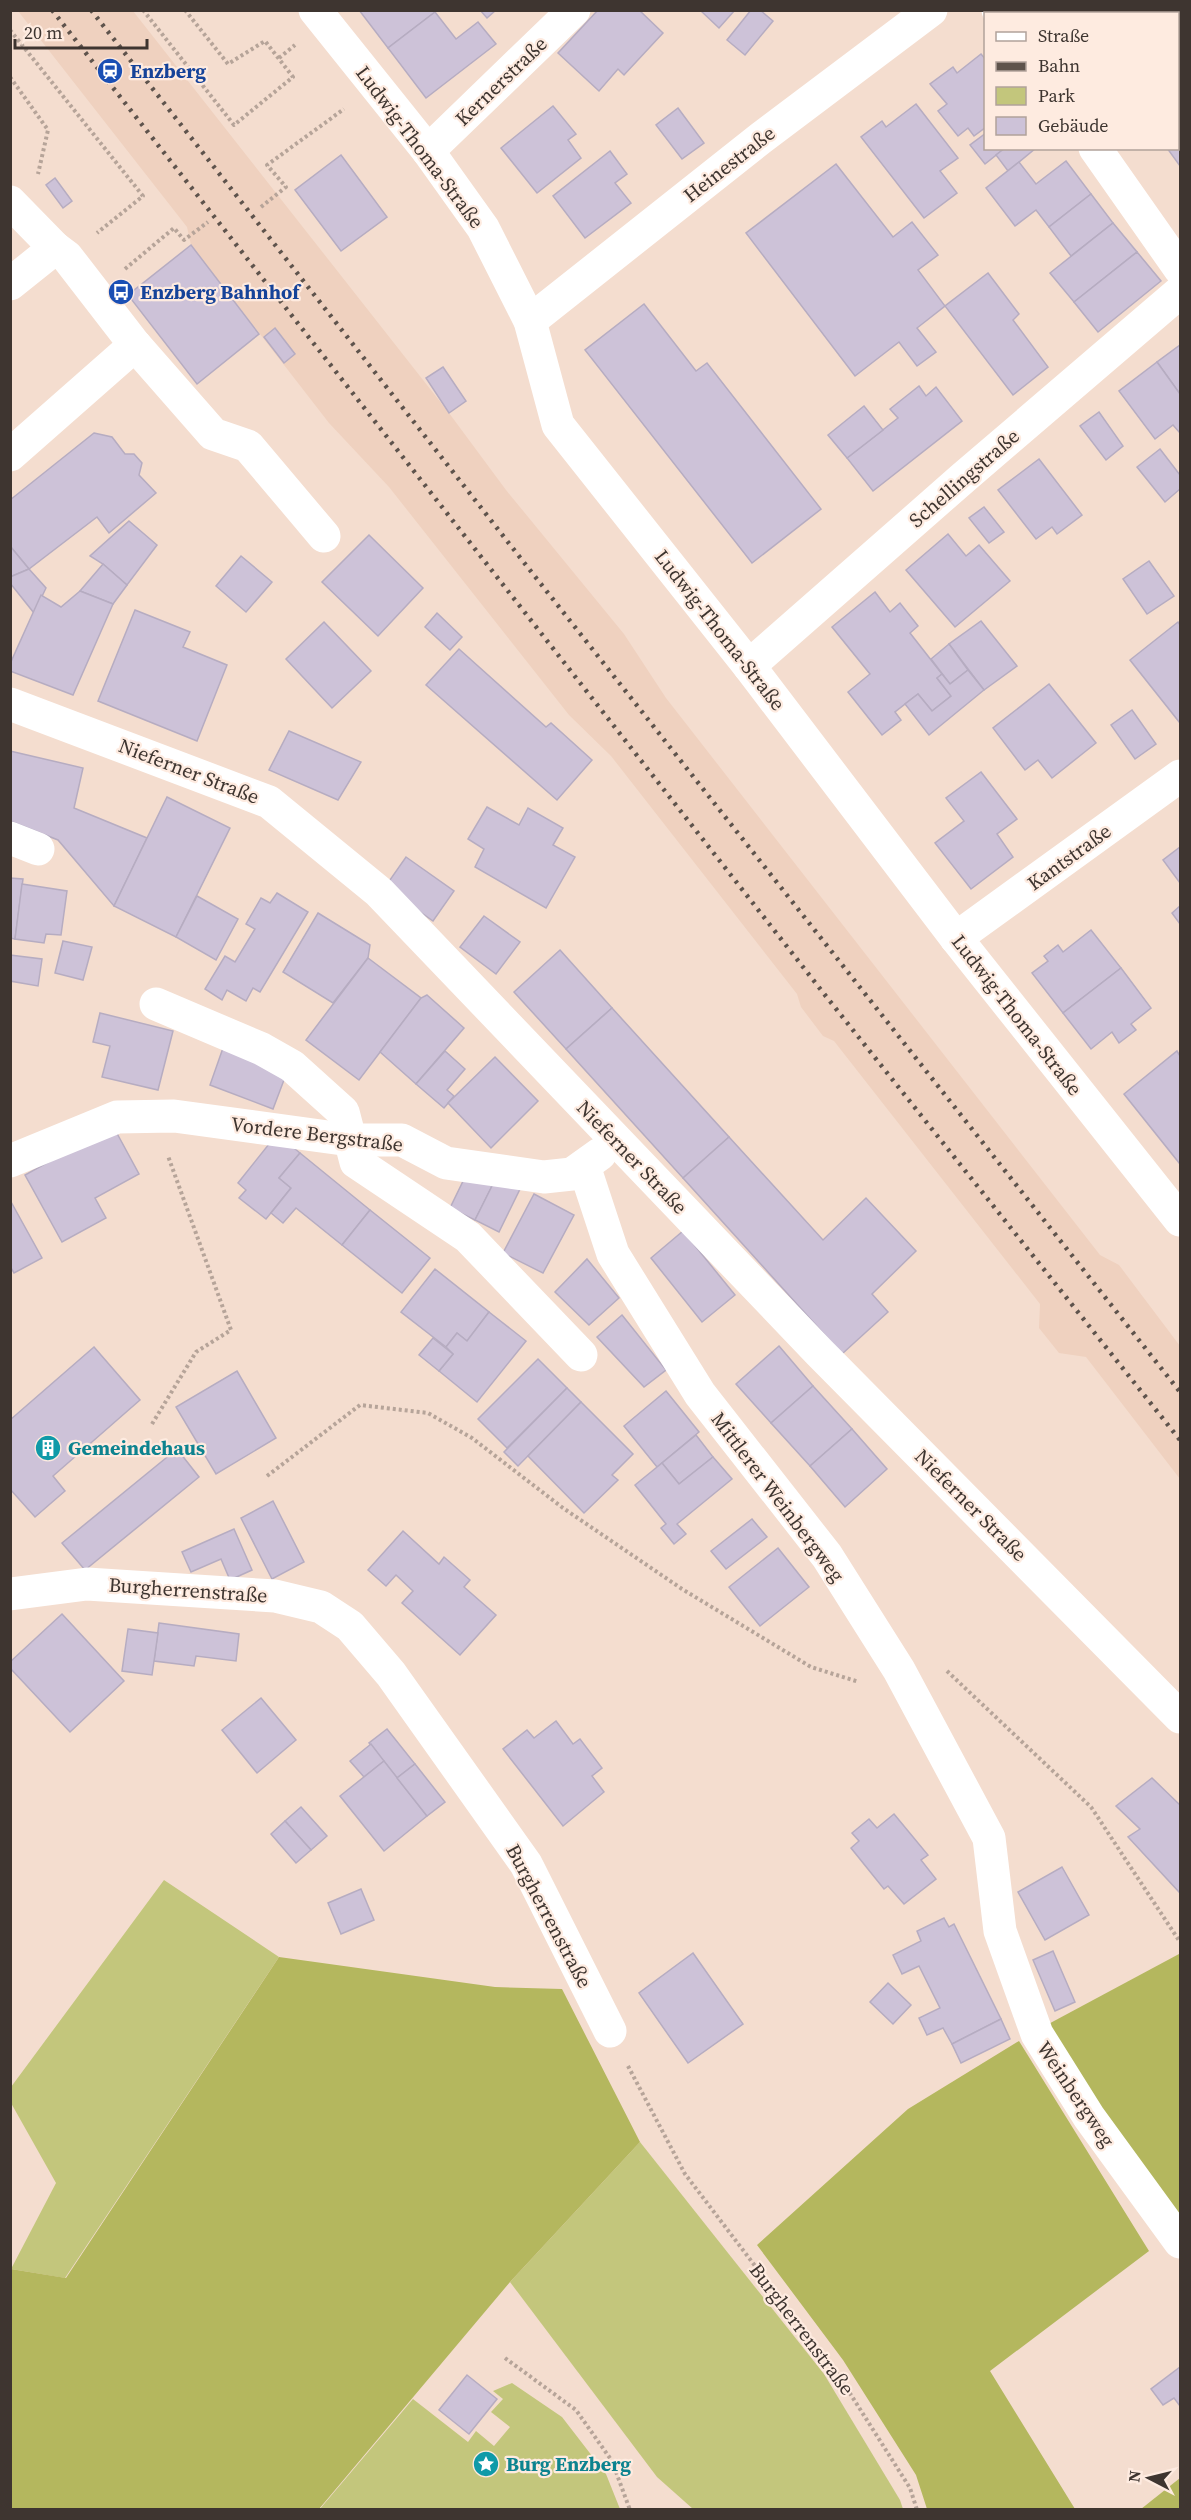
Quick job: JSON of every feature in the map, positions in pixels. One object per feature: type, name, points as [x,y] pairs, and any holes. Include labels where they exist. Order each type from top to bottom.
[{"type":"street","name":"Ludwig-Thoma-Straße","points":[[315,10],[428,151],[483,228],[530,321],[558,425],[748,666],[956,938],[1180,1220]]},
{"type":"street","name":"Kernerstraße","points":[[428,151],[574,10]]},
{"type":"street","name":"Heinestraße","points":[[530,321],[761,138],[931,10]]},
{"type":"street","points":[[1096,150],[1180,269]]},
{"type":"street","points":[[11,203],[55,248],[67,257],[135,345],[213,434],[248,446],[324,536]]},
{"type":"street","points":[[10,285],[55,248]]},
{"type":"street","name":"Schellingstraße","points":[[748,666],[1180,292]]},
{"type":"street","points":[[10,455],[135,345]]},
{"type":"street","name":"Nieferner Straße","points":[[10,704],[269,802],[380,892],[820,1353],[1180,1718]]},
{"type":"street","name":"Kantstraße","points":[[956,938],[1180,776]]},
{"type":"street","points":[[156,1004],[262,1048],[292,1066],[343,1112],[356,1162],[468,1237],[581,1355]]},
{"type":"street","name":"Vordere Bergstraße","points":[[10,1161],[117,1117],[174,1116],[350,1140],[402,1140],[446,1163],[544,1177],[572,1174],[617,1141]]},
{"type":"street","name":"Mittlerer Weinbergweg","points":[[584,1166],[613,1254],[700,1394],[827,1556],[899,1670],[989,1838],[1000,1931]]},
{"type":"street","name":"Burgherrenstraße","points":[[13,1598],[87,1584],[274,1596],[321,1606],[350,1626],[391,1674],[526,1864],[610,2031]]},
{"type":"street","name":"Weinbergweg","points":[[1000,1931],[1037,2034],[1089,2116],[1180,2241]]},
{"type":"path","points":[[143,10],[234,125],[293,77],[265,41],[228,64],[185,10]]},
{"type":"path","points":[[10,30],[143,196],[89,240]]},
{"type":"path","points":[[10,77],[48,129],[37,178]]},
{"type":"path","points":[[261,207],[286,187],[267,165],[376,85]]},
{"type":"path","points":[[121,272],[174,228],[184,240],[208,222]]},
{"type":"path","points":[[152,1424],[196,1352],[231,1330],[154,1116]]},
{"type":"path","points":[[267,1476],[360,1405],[428,1413],[472,1438],[563,1508],[682,1589],[811,1667],[857,1683]]},
{"type":"path","points":[[944,1668],[1090,1807],[1180,1942]]},
{"type":"path","name":"Burgherrenstraße","points":[[610,2031],[685,2174],[839,2376],[910,2488],[916,2510]]},
{"type":"path","points":[[505,2358],[576,2410],[612,2461],[630,2510]]},
{"type":"shaded area","points":[[18,11],[133,11],[449,413],[506,490],[624,634],[666,698],[1100,1255],[1119,1265],[1180,1346],[1180,1479],[1086,1357],[1059,1353],[1039,1328],[1040,1304],[834,1041],[823,1036],[801,1007],[797,994],[611,756],[569,715],[389,487],[329,423],[191,245],[187,227]]},
{"type":"green space","points":[[164,1880],[279,1957],[65,2278],[11,2269],[56,2183],[11,2103],[11,2087]]},
{"type":"green space","points":[[1179,1954],[1180,1956],[1180,2228],[1041,2028]]},
{"type":"green space","points":[[279,1957],[495,1987],[562,1989],[640,2142],[510,2282],[319,2509],[11,2509],[11,2269],[66,2278]]},
{"type":"green space","points":[[1019,2041],[1149,2251],[990,2371],[1075,2509],[927,2509],[916,2475],[843,2360],[757,2245],[908,2109]]},
{"type":"green space","points":[[640,2142],[824,2374],[900,2500],[903,2509],[693,2509],[657,2477],[510,2282]]},
{"type":"green space","points":[[512,2383],[562,2417],[606,2474],[620,2509],[319,2510],[413,2399],[468,2442],[476,2431],[494,2446],[510,2427],[491,2412],[503,2399],[493,2391]]},
{"type":"green space","points":[[1180,2478],[1180,2509],[1141,2509]]},
{"type":"building","points":[[359,10],[434,10],[435,12],[388,48]]},
{"type":"building","points":[[480,10],[496,10],[487,18]]},
{"type":"building","points":[[598,10],[639,10],[663,33],[624,75],[618,69],[599,91],[558,53]]},
{"type":"building","points":[[700,10],[735,10],[719,28]]},
{"type":"building","points":[[751,10],[760,10],[773,21],[745,55],[727,40]]},
{"type":"building","points":[[1090,10],[1120,10],[1118,12],[1091,12]]},
{"type":"building","points":[[1120,10],[1157,10],[1155,12],[1118,12]]},
{"type":"building","points":[[435,12],[456,39],[478,22],[496,44],[426,98],[388,48]]},
{"type":"building","points":[[1180,27],[1179,102],[1179,28]]},
{"type":"building","points":[[981,54],[984,58],[984,128],[974,136],[968,128],[958,136],[938,111],[947,104],[930,84],[953,67],[957,73]]},
{"type":"building","points":[[916,104],[958,158],[940,171],[957,193],[924,218],[861,137],[882,121],[886,127]]},
{"type":"building","points":[[553,106],[576,134],[568,140],[581,158],[537,193],[501,148]]},
{"type":"building","points":[[678,108],[704,143],[682,159],[656,125]]},
{"type":"building","points":[[984,134],[984,150],[1002,150],[985,164],[970,145]]},
{"type":"building","points":[[1179,136],[1180,166],[1168,150],[1179,150]]},
{"type":"building","points":[[1002,150],[1034,150],[1008,171],[996,155]]},
{"type":"building","points":[[610,151],[627,174],[615,183],[631,203],[585,238],[553,196]]},
{"type":"building","points":[[341,155],[387,217],[341,251],[295,190]]},
{"type":"building","points":[[1066,161],[1091,194],[1049,227],[1036,210],[1015,226],[986,188],[1019,162],[1036,184]]},
{"type":"building","points":[[836,164],[893,237],[912,222],[938,255],[918,270],[945,306],[917,328],[936,352],[917,366],[899,342],[855,376],[746,233]]},
{"type":"building","points":[[55,178],[72,201],[63,208],[46,185]]},
{"type":"building","points":[[1091,194],[1113,223],[1071,256],[1049,227]]},
{"type":"building","points":[[1113,223],[1137,252],[1074,302],[1050,273]]},
{"type":"building","points":[[191,245],[259,334],[197,384],[128,295]]},
{"type":"building","points":[[1137,252],[1161,281],[1098,332],[1074,302]]},
{"type":"building","points":[[988,273],[1019,314],[1013,320],[1048,367],[1013,395],[945,306]]},
{"type":"building","points":[[644,304],[696,371],[707,363],[821,509],[752,563],[585,350]]},
{"type":"building","points":[[275,328],[295,354],[284,363],[264,337]]},
{"type":"building","points":[[1180,345],[1180,394],[1157,362]]},
{"type":"building","points":[[1157,362],[1180,394],[1180,433],[1173,425],[1155,439],[1119,391]]},
{"type":"building","points":[[443,367],[466,401],[449,413],[426,378]]},
{"type":"building","points":[[919,386],[926,396],[936,387],[962,421],[873,491],[847,458],[898,418],[890,409]]},
{"type":"building","points":[[864,406],[883,430],[847,458],[828,435]]},
{"type":"building","points":[[1099,412],[1123,446],[1106,460],[1080,426]]},
{"type":"building","points":[[94,433],[112,437],[125,454],[134,454],[142,463],[139,475],[156,493],[109,533],[97,517],[29,569],[10,546],[10,500]]},
{"type":"building","points":[[1160,449],[1180,475],[1180,489],[1165,502],[1137,467]]},
{"type":"building","points":[[1039,459],[1082,515],[1057,534],[1052,527],[1036,539],[998,490]]},
{"type":"building","points":[[984,507],[1004,532],[989,543],[969,518]]},
{"type":"building","points":[[129,521],[157,545],[127,585],[90,556]]},
{"type":"building","points":[[948,534],[966,556],[979,545],[1010,581],[955,627],[906,570]]},
{"type":"building","points":[[369,535],[423,588],[378,636],[322,582]]},
{"type":"building","points":[[10,546],[29,569],[10,577]]},
{"type":"building","points":[[241,556],[272,582],[246,612],[216,586]]},
{"type":"building","points":[[1149,561],[1174,596],[1147,614],[1123,579]]},
{"type":"building","points":[[103,564],[127,585],[113,604],[80,591]]},
{"type":"building","points":[[29,569],[46,588],[34,613],[10,583],[10,577]]},
{"type":"building","points":[[80,591],[113,604],[73,695],[10,671],[10,664],[41,595],[61,607]]},
{"type":"building","points":[[875,592],[890,612],[900,603],[918,626],[910,633],[942,674],[937,678],[951,696],[932,711],[918,694],[895,712],[901,720],[882,735],[848,692],[870,674],[832,627]]},
{"type":"building","points":[[135,610],[190,632],[183,647],[227,665],[197,741],[98,701]]},
{"type":"building","points":[[437,613],[462,637],[450,650],[425,627]]},
{"type":"building","points":[[981,621],[1017,666],[984,690],[949,644]]},
{"type":"building","points":[[324,622],[371,671],[332,708],[286,659]]},
{"type":"building","points":[[1178,622],[1180,625],[1180,723],[1130,660]]},
{"type":"building","points":[[949,644],[968,670],[950,684],[931,659]]},
{"type":"building","points":[[459,649],[546,727],[551,723],[592,760],[557,800],[426,685]]},
{"type":"building","points":[[968,670],[984,690],[929,735],[905,704],[918,694],[932,711],[951,696],[937,678],[942,674],[950,684]]},
{"type":"building","points":[[1049,684],[1096,743],[1052,778],[1038,760],[1025,770],[993,728]]},
{"type":"building","points":[[1132,710],[1156,744],[1135,759],[1111,725]]},
{"type":"building","points":[[289,731],[361,762],[338,800],[269,770]]},
{"type":"building","points":[[10,751],[83,768],[74,808],[147,838],[114,906],[58,840],[10,821]]},
{"type":"building","points":[[981,772],[1017,819],[997,834],[1013,857],[971,889],[935,843],[964,821],[946,798]]},
{"type":"building","points":[[167,797],[230,828],[176,937],[114,906]]},
{"type":"building","points":[[487,807],[519,825],[528,808],[563,828],[553,845],[575,857],[546,908],[475,867],[484,849],[468,839]]},
{"type":"building","points":[[1180,847],[1180,883],[1163,860]]},
{"type":"building","points":[[406,857],[454,891],[433,921],[385,887]]},
{"type":"building","points":[[10,878],[23,879],[15,939],[10,938]]},
{"type":"building","points":[[22,884],[67,891],[61,935],[46,934],[44,943],[15,939]]},
{"type":"building","points":[[277,893],[308,912],[260,992],[253,988],[246,1001],[227,990],[222,1000],[205,989],[225,956],[235,962],[255,929],[246,924],[261,898],[270,903]]},
{"type":"building","points":[[197,896],[238,919],[216,960],[176,937]]},
{"type":"building","points":[[1180,906],[1180,924],[1172,913]]},
{"type":"building","points":[[318,913],[370,945],[368,958],[333,1003],[283,972]]},
{"type":"building","points":[[484,916],[520,942],[496,974],[460,947]]},
{"type":"building","points":[[1091,930],[1121,968],[1063,1013],[1032,973],[1048,961],[1044,956],[1058,945],[1063,952]]},
{"type":"building","points":[[63,941],[92,947],[83,980],[55,973]]},
{"type":"building","points":[[560,950],[612,1008],[566,1049],[514,992]]},
{"type":"building","points":[[10,955],[42,959],[38,986],[10,981]]},
{"type":"building","points":[[368,958],[421,998],[359,1080],[306,1040]]},
{"type":"building","points":[[1121,968],[1151,1008],[1131,1024],[1136,1030],[1119,1043],[1112,1032],[1091,1049],[1063,1013]]},
{"type":"building","points":[[427,995],[464,1028],[416,1084],[380,1052],[421,998]]},
{"type":"building","points":[[612,1008],[729,1137],[683,1178],[566,1049]]},
{"type":"building","points":[[100,1013],[173,1031],[158,1090],[102,1077],[110,1046],[93,1042]]},
{"type":"building","points":[[223,1048],[287,1072],[273,1109],[210,1085]]},
{"type":"building","points":[[445,1051],[465,1069],[447,1090],[454,1096],[444,1108],[416,1084]]},
{"type":"building","points":[[1177,1051],[1180,1056],[1180,1164],[1124,1094]]},
{"type":"building","points":[[495,1057],[538,1101],[491,1148],[448,1103]]},
{"type":"building","points":[[113,1126],[139,1174],[95,1198],[106,1218],[62,1242],[25,1175]]},
{"type":"building","points":[[277,1134],[300,1153],[279,1178],[291,1188],[266,1219],[239,1198],[246,1190],[238,1183]]},
{"type":"building","points":[[729,1137],[823,1240],[866,1198],[916,1251],[872,1294],[888,1312],[842,1354],[683,1178]]},
{"type":"building","points":[[300,1153],[370,1210],[342,1245],[296,1208],[283,1223],[271,1213],[291,1188],[279,1178]]},
{"type":"building","points":[[467,1173],[492,1186],[475,1220],[450,1208]]},
{"type":"building","points":[[497,1176],[521,1187],[499,1232],[475,1220]]},
{"type":"building","points":[[534,1194],[574,1215],[543,1273],[503,1253]]},
{"type":"building","points":[[10,1200],[42,1258],[14,1273],[10,1266]]},
{"type":"building","points":[[370,1210],[430,1258],[402,1293],[342,1245]]},
{"type":"building","points":[[683,1231],[735,1295],[702,1322],[651,1258]]},
{"type":"building","points":[[587,1259],[619,1298],[589,1325],[555,1292]]},
{"type":"building","points":[[435,1269],[489,1312],[467,1341],[457,1333],[446,1347],[401,1312]]},
{"type":"building","points":[[489,1312],[526,1341],[477,1402],[439,1371],[453,1354],[446,1347],[457,1333],[467,1341]]},
{"type":"building","points":[[622,1315],[666,1370],[644,1387],[597,1337]]},
{"type":"building","points":[[433,1338],[453,1354],[439,1371],[419,1355]]},
{"type":"building","points":[[779,1346],[813,1386],[771,1423],[736,1384]]},
{"type":"building","name":"Gemeindehaus","points":[[94,1347],[140,1400],[53,1476],[65,1491],[35,1517],[10,1489],[10,1420]]},
{"type":"building","points":[[538,1359],[567,1388],[507,1448],[478,1419]]},
{"type":"building","points":[[237,1371],[276,1438],[216,1474],[176,1407]]},
{"type":"building","points":[[813,1386],[852,1429],[810,1466],[771,1423]]},
{"type":"building","points":[[567,1388],[581,1402],[518,1466],[504,1452]]},
{"type":"building","points":[[666,1391],[699,1432],[657,1467],[624,1426]]},
{"type":"building","points":[[581,1402],[633,1454],[612,1475],[618,1480],[584,1513],[528,1456]]},
{"type":"building","points":[[852,1429],[887,1469],[845,1507],[810,1466]]},
{"type":"building","points":[[696,1435],[713,1457],[679,1484],[662,1463]]},
{"type":"building","points":[[177,1449],[199,1477],[85,1570],[62,1543]]},
{"type":"building","points":[[713,1457],[732,1479],[677,1524],[686,1534],[674,1544],[661,1528],[666,1524],[635,1485],[662,1463],[679,1484]]},
{"type":"building","points":[[273,1501],[304,1562],[272,1579],[241,1518]]},
{"type":"building","points":[[752,1519],[767,1537],[726,1569],[711,1551]]},
{"type":"building","points":[[234,1529],[252,1570],[230,1580],[221,1559],[191,1572],[182,1552]]},
{"type":"building","points":[[403,1531],[439,1564],[444,1557],[470,1580],[464,1587],[496,1615],[460,1655],[402,1603],[413,1591],[396,1575],[386,1586],[368,1570]]},
{"type":"building","points":[[778,1548],[809,1587],[760,1626],[729,1587]]},
{"type":"building","points":[[62,1614],[124,1681],[70,1732],[10,1668],[10,1662]]},
{"type":"building","points":[[159,1623],[239,1634],[236,1661],[196,1656],[194,1666],[154,1661]]},
{"type":"building","points":[[128,1629],[158,1633],[152,1675],[122,1671]]},
{"type":"building","points":[[261,1698],[296,1740],[257,1773],[222,1730]]},
{"type":"building","points":[[556,1721],[573,1744],[580,1739],[602,1768],[592,1776],[604,1792],[563,1826],[503,1749],[527,1730],[534,1738]]},
{"type":"building","points":[[387,1729],[415,1764],[397,1778],[369,1743]]},
{"type":"building","points":[[371,1744],[384,1761],[364,1777],[350,1761]]},
{"type":"building","points":[[384,1761],[427,1816],[384,1851],[340,1796]]},
{"type":"building","points":[[415,1764],[445,1802],[427,1816],[397,1778]]},
{"type":"building","points":[[1152,1778],[1180,1805],[1180,1893],[1128,1837],[1140,1829],[1116,1806]]},
{"type":"building","points":[[301,1807],[327,1836],[311,1850],[285,1821]]},
{"type":"building","points":[[894,1814],[928,1855],[921,1860],[936,1879],[904,1904],[888,1886],[884,1889],[851,1848],[859,1841],[852,1833],[869,1819],[877,1828]]},
{"type":"building","points":[[285,1821],[311,1850],[296,1863],[271,1834]]},
{"type":"building","points":[[1062,1867],[1089,1915],[1045,1940],[1018,1892]]},
{"type":"building","points":[[361,1889],[374,1920],[341,1934],[328,1903]]},
{"type":"building","points":[[944,1918],[949,1927],[954,1924],[1001,2019],[952,2044],[943,2028],[927,2035],[919,2018],[940,2008],[919,1966],[902,1974],[893,1955],[921,1941],[917,1931]]},
{"type":"building","points":[[1053,1951],[1075,2002],[1055,2011],[1033,1960]]},
{"type":"building","points":[[693,1953],[743,2024],[688,2063],[639,1993]]},
{"type":"building","points":[[888,1983],[911,2005],[893,2024],[870,2002]]},
{"type":"building","points":[[1001,2019],[1010,2039],[961,2063],[952,2044]]},
{"type":"building","points":[[1180,2367],[1180,2406],[1174,2398],[1163,2405],[1151,2389]]},
{"type":"building","points":[[467,2375],[497,2399],[469,2434],[439,2410]]},
{"type":"railway","points":[[52,10],[825,995],[1180,1440]]},
{"type":"railway","points":[[91,10],[533,574],[1180,1392]]},
{"type":"place","name":"Enzberg","points":[[110,71]]},
{"type":"place","name":"Enzberg Bahnhof","points":[[121,292]]},
{"type":"place","name":"Gemeindehaus","points":[[48,1448]]},
{"type":"place","name":"Burg Enzberg","points":[[486,2464]]}]
